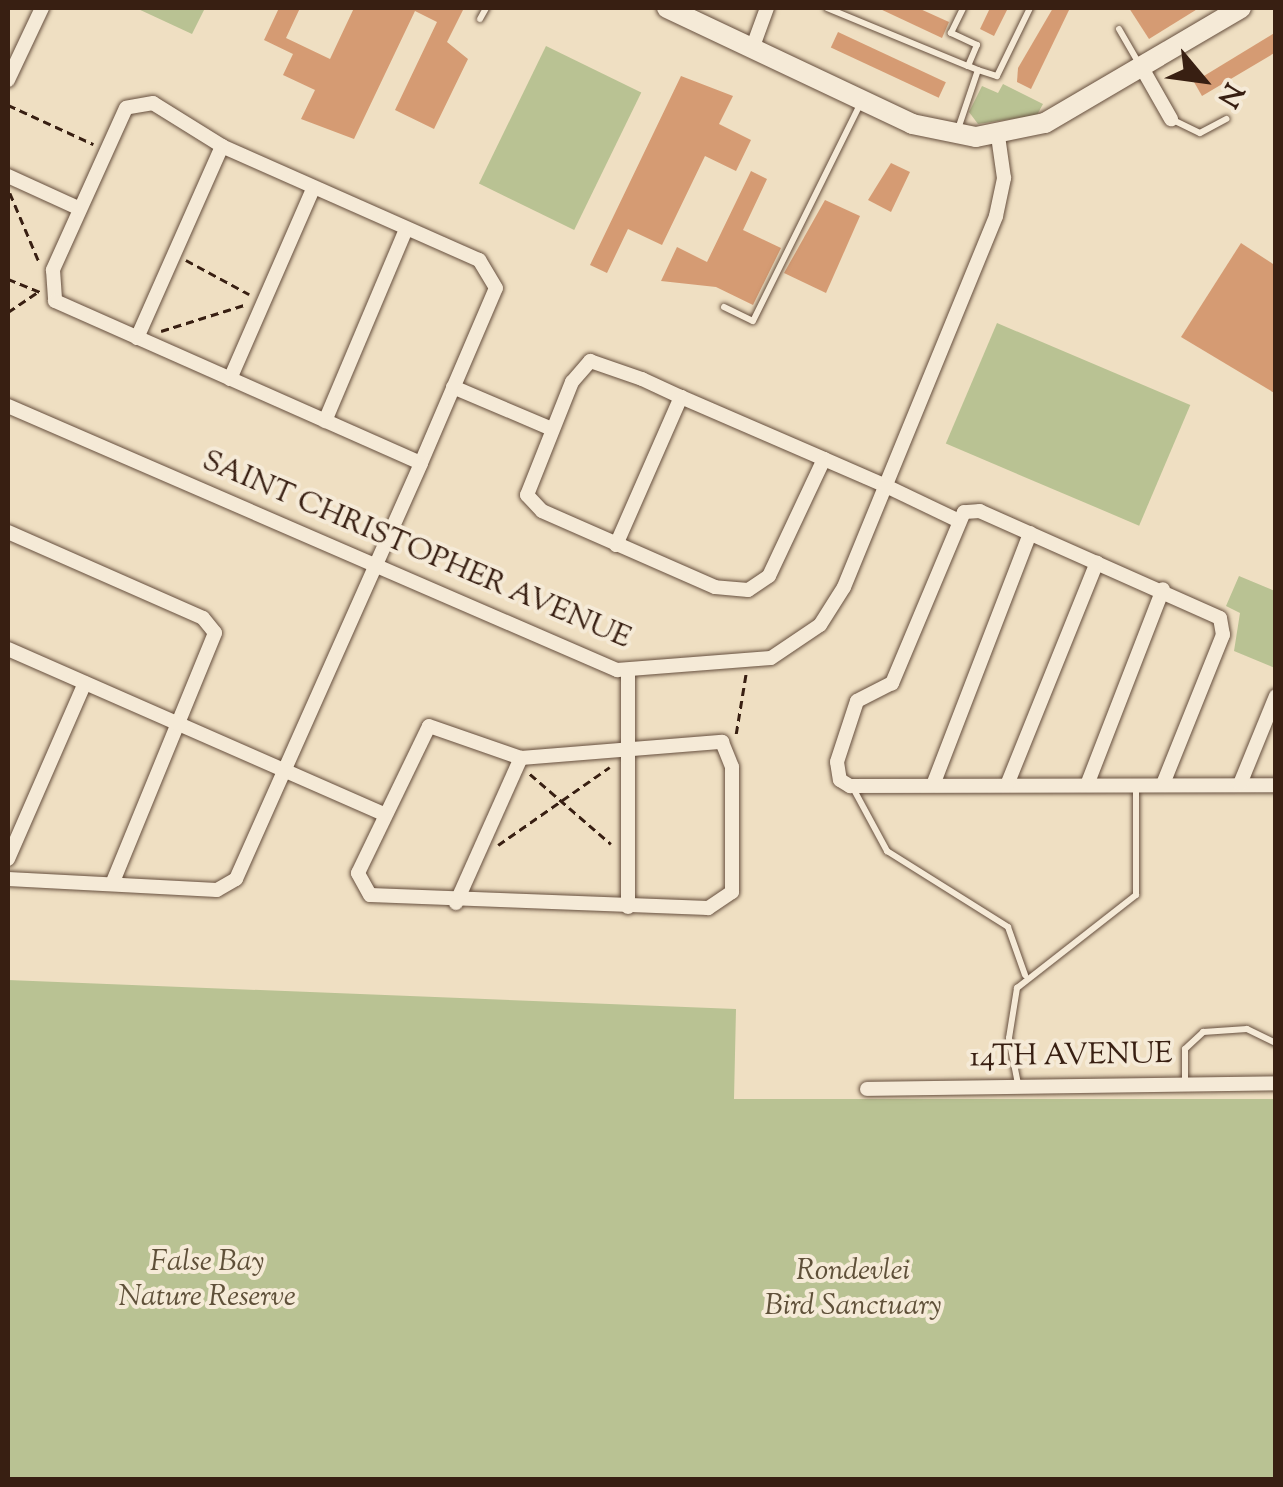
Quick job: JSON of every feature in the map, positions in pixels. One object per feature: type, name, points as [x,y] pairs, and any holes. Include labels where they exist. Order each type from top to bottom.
[{"type":"street","points":[[8,80],[14,51],[42,8]]},
{"type":"street","points":[[667,8],[861,100],[957,137],[998,136],[1045,123],[1240,8]]},
{"type":"street","points":[[752,49],[768,13],[785,8]]},
{"type":"street","points":[[1142,68],[1172,119]]},
{"type":"street","points":[[8,879],[231,884],[421,463],[496,279],[479,260],[222,146],[144,100],[126,108],[44,291],[58,304],[421,463]]},
{"type":"street","name":"SAINT CHRISTOPHER AVENUE","points":[[8,406],[374,567],[628,672],[746,661],[784,653],[829,615],[886,486],[1000,203],[998,136]]},
{"type":"street","points":[[137,338],[222,146]]},
{"type":"street","points":[[8,176],[78,208]]},
{"type":"street","points":[[230,379],[313,188]]},
{"type":"street","points":[[324,421],[406,229]]},
{"type":"street","points":[[824,459],[758,587],[726,591],[616,545],[528,500],[552,429],[590,360],[681,396],[886,486],[957,520]]},
{"type":"street","points":[[453,387],[552,429]]},
{"type":"street","points":[[616,545],[681,396]]},
{"type":"street","points":[[1163,784],[1223,626],[1214,612],[975,510],[957,520],[892,684],[857,701],[836,770],[850,786],[1276,785]]},
{"type":"street","points":[[8,532],[209,623],[216,640],[112,884]]},
{"type":"street","points":[[933,785],[1030,533]]},
{"type":"street","points":[[1007,785],[1097,562]]},
{"type":"street","points":[[1087,785],[1163,590]]},
{"type":"street","points":[[8,649],[383,814]]},
{"type":"street","points":[[628,672],[628,907]]},
{"type":"street","points":[[8,860],[85,683]]},
{"type":"street","points":[[1240,784],[1276,696]]},
{"type":"street","points":[[430,726],[519,761],[626,755],[708,739],[730,755],[727,900],[628,907],[456,903],[378,898],[360,885],[383,814],[430,726]]},
{"type":"street","points":[[456,903],[519,761]]},
{"type":"street","name":"14TH AVENUE","points":[[867,1089],[1276,1082]]},
{"type":"lane","points":[[480,19],[486,8]]},
{"type":"lane","points":[[828,8],[997,76],[1030,8]]},
{"type":"lane","points":[[963,8],[951,33],[978,46],[968,66]]},
{"type":"lane","points":[[1119,30],[1142,68]]},
{"type":"lane","points":[[957,137],[978,70]]},
{"type":"lane","points":[[724,308],[753,321],[861,100]]},
{"type":"lane","points":[[1172,119],[1191,133],[1226,118]]},
{"type":"lane","points":[[1018,1085],[1009,1015],[1026,977],[1131,905],[1140,870],[1136,784]]},
{"type":"lane","points":[[850,786],[887,851],[1008,927],[1026,977]]},
{"type":"lane","points":[[1184,1082],[1185,1050],[1203,1032],[1262,1031],[1276,1044]]},
{"type":"path","points":[[8,106],[105,150]]},
{"type":"path","points":[[8,187],[40,265],[53,270]]},
{"type":"path","points":[[174,254],[265,299]]},
{"type":"path","points":[[8,279],[44,291]]},
{"type":"path","points":[[8,312],[44,291]]},
{"type":"path","points":[[137,338],[265,299]]},
{"type":"path","points":[[730,755],[746,661]]},
{"type":"path","points":[[479,853],[626,755]]},
{"type":"path","points":[[519,761],[559,801],[628,857]]},
{"type":"green space","points":[[136,8],[205,8],[192,34]]},
{"type":"green space","points":[[546,46],[641,92],[574,230],[479,184]]},
{"type":"green space","points":[[1003,84],[1043,104],[1037,115],[978,124],[969,112],[982,86],[998,93]]},
{"type":"green space","points":[[997,323],[1190,405],[1139,526],[946,444]]},
{"type":"green space","points":[[1239,576],[1275,591],[1275,668],[1234,651],[1240,613],[1226,606]]},
{"type":"green space","name":"False Bay Nature Reserve","points":[[8,980],[736,1009],[734,1099],[1275,1099],[1275,1479],[8,1479]]},
{"type":"building","points":[[279,8],[300,8],[286,38],[330,59],[354,8],[464,8],[447,42],[468,59],[434,129],[395,110],[437,22],[415,11],[354,139],[301,119],[315,90],[283,75],[293,54],[264,40]]},
{"type":"building","points":[[878,8],[918,8],[949,22],[942,38]]},
{"type":"building","points":[[990,8],[1008,8],[994,36],[980,29]]},
{"type":"building","points":[[1053,8],[1070,8],[1031,89],[1017,82],[1018,68]]},
{"type":"building","points":[[1129,8],[1199,8],[1149,39]]},
{"type":"building","points":[[838,32],[946,82],[939,98],[831,47]]},
{"type":"building","points":[[1276,32],[1276,52],[1202,96],[1194,82]]},
{"type":"building","points":[[681,76],[733,96],[719,124],[751,140],[736,171],[705,156],[662,245],[628,229],[607,273],[590,265]]},
{"type":"building","points":[[891,163],[910,172],[891,212],[868,200]]},
{"type":"building","points":[[751,171],[767,179],[743,230],[781,248],[753,305],[716,287],[661,281],[677,247],[707,262]]},
{"type":"building","points":[[825,200],[860,216],[826,293],[784,273]]},
{"type":"building","points":[[1241,243],[1276,266],[1276,394],[1181,337]]},
{"type":"park label","name":"Rondevlei Bird Sanctuary","points":[[853,1289]]}]
